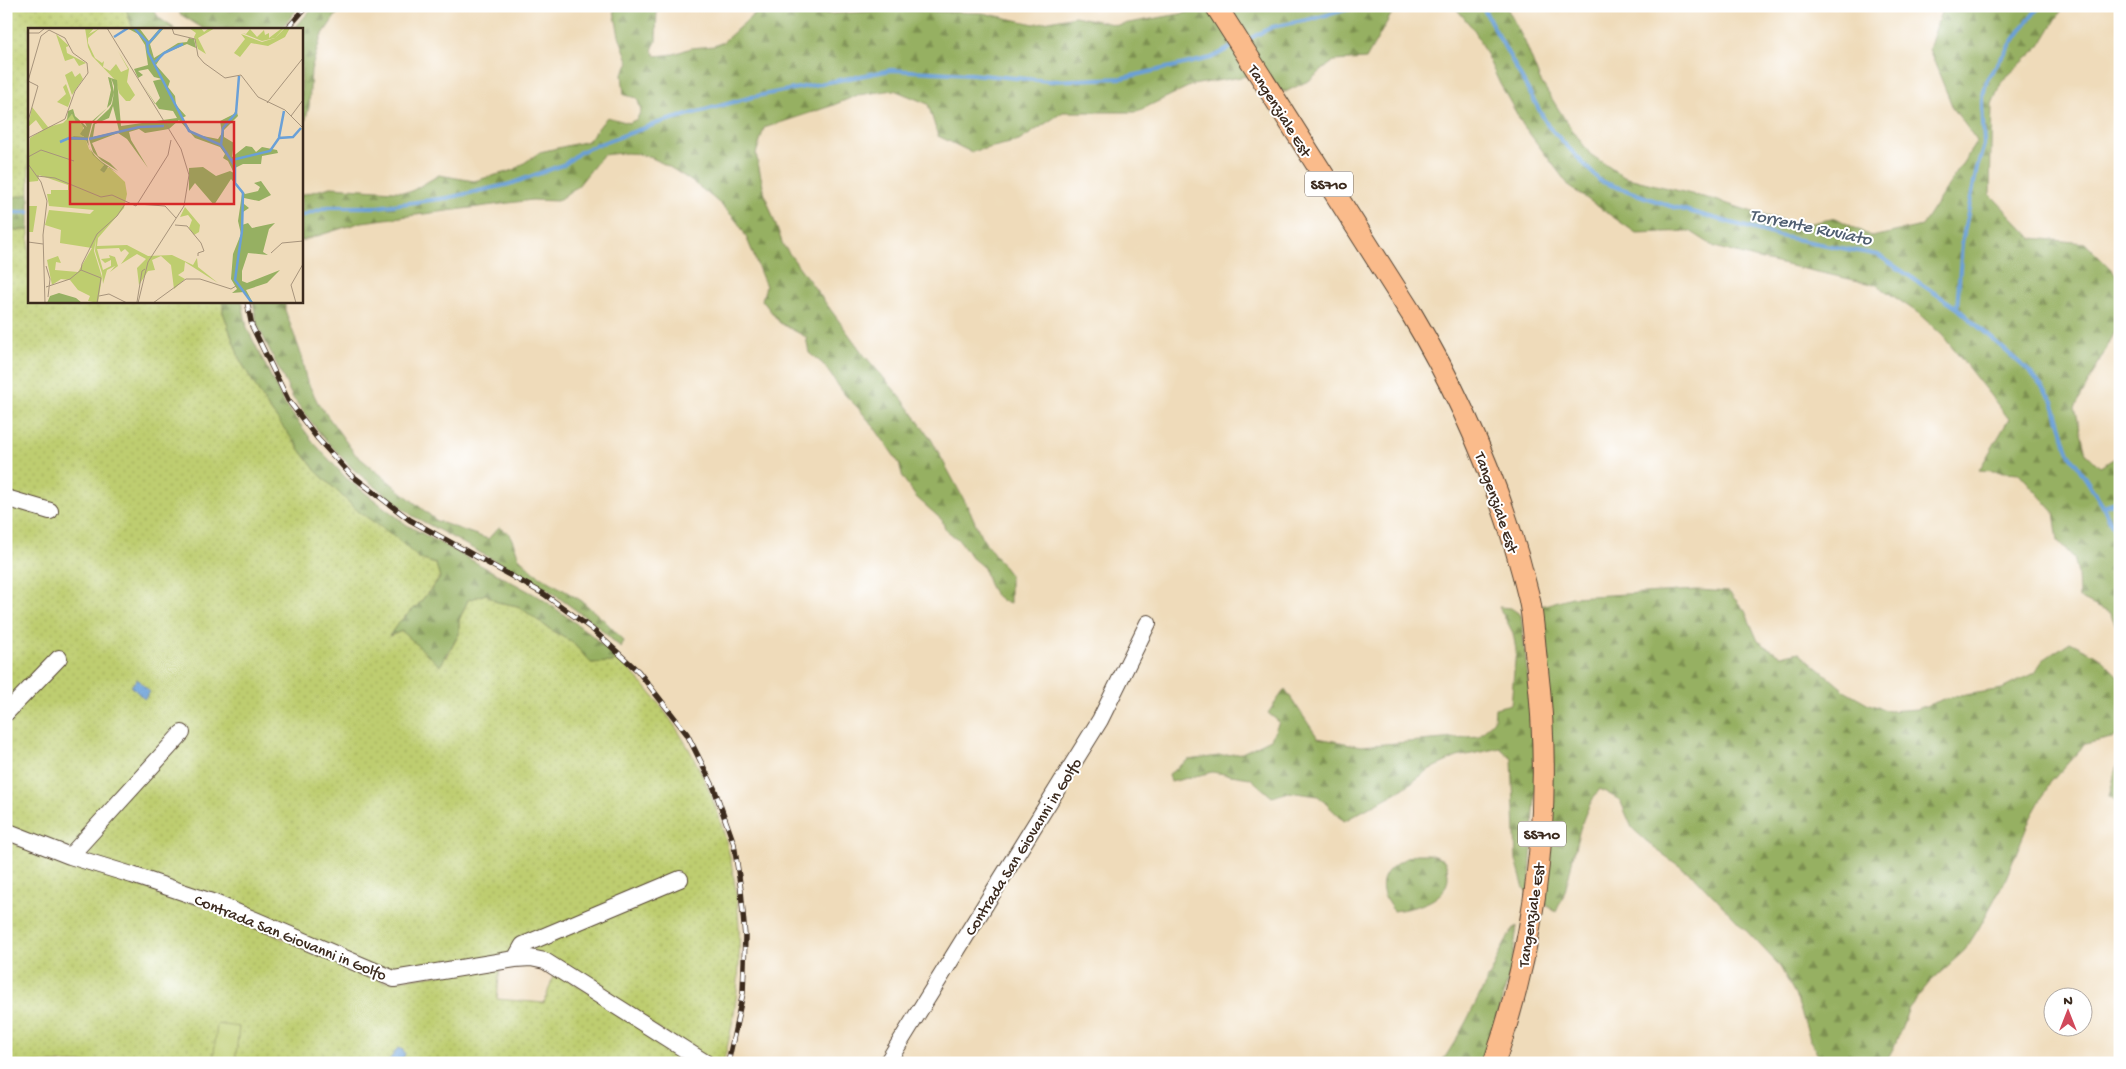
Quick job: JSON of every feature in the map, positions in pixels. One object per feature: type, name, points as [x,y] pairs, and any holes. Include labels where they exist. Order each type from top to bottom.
[{"type":"main road","name":"Tangenziale Est","points":[[1216,6],[1412,313],[1441,363],[1464,410],[1500,500],[1529,600],[1541,697],[1544,764],[1542,830],[1536,898],[1522,969],[1494,1063]]},
{"type":"street","points":[[6,498],[50,510]]},
{"type":"street","name":"Contrada San Giovanni in Golfo","points":[[887,1063],[1100,720],[1148,623]]},
{"type":"street","points":[[6,713],[59,658]]},
{"type":"street","points":[[70,856],[182,734]]},
{"type":"street","name":"Contrada San Giovanni in Golfo","points":[[6,831],[70,856],[132,874],[215,903],[394,979],[515,959],[531,958],[545,961],[706,1063]]},
{"type":"street","points":[[515,959],[523,945],[680,879]]},
{"type":"green space","points":[[6,6],[127,7],[133,28],[28,28],[28,194],[6,199]]},
{"type":"green space","points":[[125,6],[151,6],[159,18],[174,28],[133,28]]},
{"type":"green space","points":[[177,6],[223,6],[229,11],[249,6],[300,6],[282,28],[202,28],[180,14]]},
{"type":"green space","points":[[314,6],[345,6],[336,15],[321,37],[311,70],[309,107],[302,133],[302,28],[295,28]]},
{"type":"green space","points":[[613,6],[657,6],[656,41],[652,50],[656,56],[674,54],[691,48],[714,46],[723,42],[763,8],[830,14],[892,10],[983,13],[1034,24],[1075,16],[1117,25],[1186,13],[1203,6],[1396,6],[1366,59],[1334,61],[1310,80],[1285,92],[1247,76],[1192,85],[1136,112],[1063,112],[1019,141],[971,152],[938,136],[928,104],[894,90],[858,95],[764,128],[756,154],[765,195],[783,245],[864,355],[903,400],[931,439],[970,511],[982,538],[1010,575],[1010,604],[995,594],[987,580],[984,568],[971,557],[961,542],[945,529],[942,520],[916,497],[903,478],[899,463],[874,427],[845,395],[823,364],[809,353],[806,337],[780,323],[762,300],[766,286],[746,236],[735,219],[702,189],[663,163],[634,153],[603,155],[578,186],[557,201],[532,200],[362,222],[302,241],[302,195],[331,187],[410,192],[439,175],[474,181],[514,170],[540,152],[588,141],[607,117],[629,123],[637,119],[641,110],[637,98],[624,95],[622,74],[629,63],[619,36]]},
{"type":"green space","points":[[1454,6],[1506,6],[1525,42],[1540,80],[1566,121],[1590,154],[1624,177],[1802,225],[1836,218],[1872,237],[1922,226],[1977,141],[1953,108],[1929,49],[1943,6],[2064,6],[2040,46],[2002,81],[1992,104],[1990,194],[2032,238],[2085,243],[2120,278],[2120,312],[2116,330],[2075,408],[2086,453],[2100,467],[2120,455],[2120,633],[2110,613],[2079,598],[2078,574],[2074,558],[2058,541],[2054,512],[2019,473],[1979,470],[2009,419],[1943,336],[1918,313],[1877,285],[1758,259],[1715,247],[1690,231],[1636,233],[1570,187],[1523,125],[1500,84],[1475,31]]},
{"type":"green space","points":[[28,194],[28,230],[6,230],[6,199]]},
{"type":"green space","points":[[6,230],[28,230],[28,302],[223,302],[223,312],[240,360],[266,404],[316,471],[358,511],[394,536],[420,559],[436,564],[440,577],[418,605],[398,623],[390,636],[402,631],[447,657],[459,634],[459,620],[468,600],[486,594],[497,602],[518,606],[554,632],[572,642],[591,663],[613,662],[616,657],[654,698],[686,744],[710,792],[727,844],[737,898],[739,953],[735,1008],[723,1063],[713,1063],[543,957],[394,976],[6,829]]},
{"type":"green space","points":[[223,302],[242,302],[247,328],[284,403],[314,443],[346,478],[407,525],[541,598],[589,633],[616,657],[613,662],[591,663],[572,642],[554,632],[518,606],[497,602],[486,594],[468,600],[459,620],[459,634],[440,666],[402,631],[389,636],[398,623],[418,605],[440,578],[436,564],[420,559],[394,536],[358,511],[316,471],[266,404],[240,360],[223,312]]},
{"type":"green space","points":[[253,302],[285,302],[285,310],[300,351],[306,379],[318,403],[355,454],[437,521],[488,539],[499,527],[510,534],[519,558],[535,573],[582,601],[606,622],[624,641],[621,648],[596,625],[547,589],[413,516],[354,470],[322,436],[293,398],[257,324]]},
{"type":"green space","points":[[1698,590],[1729,592],[1745,611],[1758,641],[1781,656],[1799,652],[1844,690],[1869,704],[1889,711],[1917,709],[1947,698],[2002,689],[2034,673],[2043,660],[2070,642],[2098,656],[2118,676],[2120,675],[2120,736],[2085,744],[2050,783],[2031,817],[2006,878],[1979,928],[1965,950],[1929,983],[1909,1008],[1894,1047],[1885,1063],[1822,1063],[1811,1042],[1795,994],[1779,965],[1695,877],[1654,848],[1632,828],[1620,800],[1600,789],[1592,800],[1581,825],[1565,891],[1556,912],[1542,902],[1539,611],[1541,606],[1572,597]]},
{"type":"green space","points":[[1499,607],[1511,608],[1521,615],[1537,764],[1529,893],[1524,889],[1516,860],[1512,759],[1500,748],[1457,757],[1430,769],[1401,790],[1344,821],[1318,796],[1289,792],[1272,797],[1250,778],[1212,772],[1171,782],[1169,774],[1188,760],[1242,753],[1271,739],[1279,722],[1268,713],[1285,689],[1318,738],[1361,746],[1479,736],[1494,720],[1495,708],[1511,704],[1516,650],[1513,633]]},
{"type":"green space","points":[[2120,752],[2120,803],[2109,797]]},
{"type":"green space","points":[[6,840],[32,851],[211,909],[385,982],[500,966],[497,999],[544,1003],[555,971],[700,1063],[6,1063]]},
{"type":"green space","points":[[1416,854],[1429,854],[1444,860],[1448,873],[1447,884],[1437,897],[1429,902],[1394,911],[1383,892],[1385,876],[1390,869],[1405,858]]},
{"type":"green space","points":[[1517,926],[1511,971],[1482,1063],[1441,1063],[1467,1021],[1504,944]]},
{"type":"green space","points":[[217,1024],[239,1027],[235,1063],[213,1063]]},
{"type":"water","points":[[137,679],[150,692],[144,699],[131,686]]},
{"type":"water","points":[[398,1048],[403,1050],[405,1054],[401,1063],[387,1063]]},
{"type":"waterway","points":[[1247,40],[1272,27],[1316,18],[1359,6]]},
{"type":"waterway","name":"Torrente Ruviato","points":[[1482,6],[1548,126],[1600,181],[1670,206],[1779,236],[1878,255],[1957,308],[2030,372],[2053,401],[2068,451],[2103,506],[2120,543]]},
{"type":"waterway","points":[[1957,308],[1962,243],[1977,168],[1984,145],[1982,100],[1987,79],[2022,28],[2040,6]]},
{"type":"waterway","points":[[302,216],[328,207],[377,207],[447,198],[510,184],[565,164],[580,152],[658,123],[752,97],[891,70],[971,74],[1049,81],[1122,78],[1211,58],[1234,46]]},
{"type":"waterway","points":[[6,213],[28,212]]},
{"type":"waterway","points":[[2103,506],[2120,501]]},
{"type":"railway","points":[[288,28],[307,6]]},
{"type":"railway","points":[[247,302],[252,326],[288,400],[318,439],[350,474],[410,520],[544,594],[592,629],[638,671],[687,734],[714,788],[734,844],[741,890],[745,937],[743,993],[728,1063]]}]
